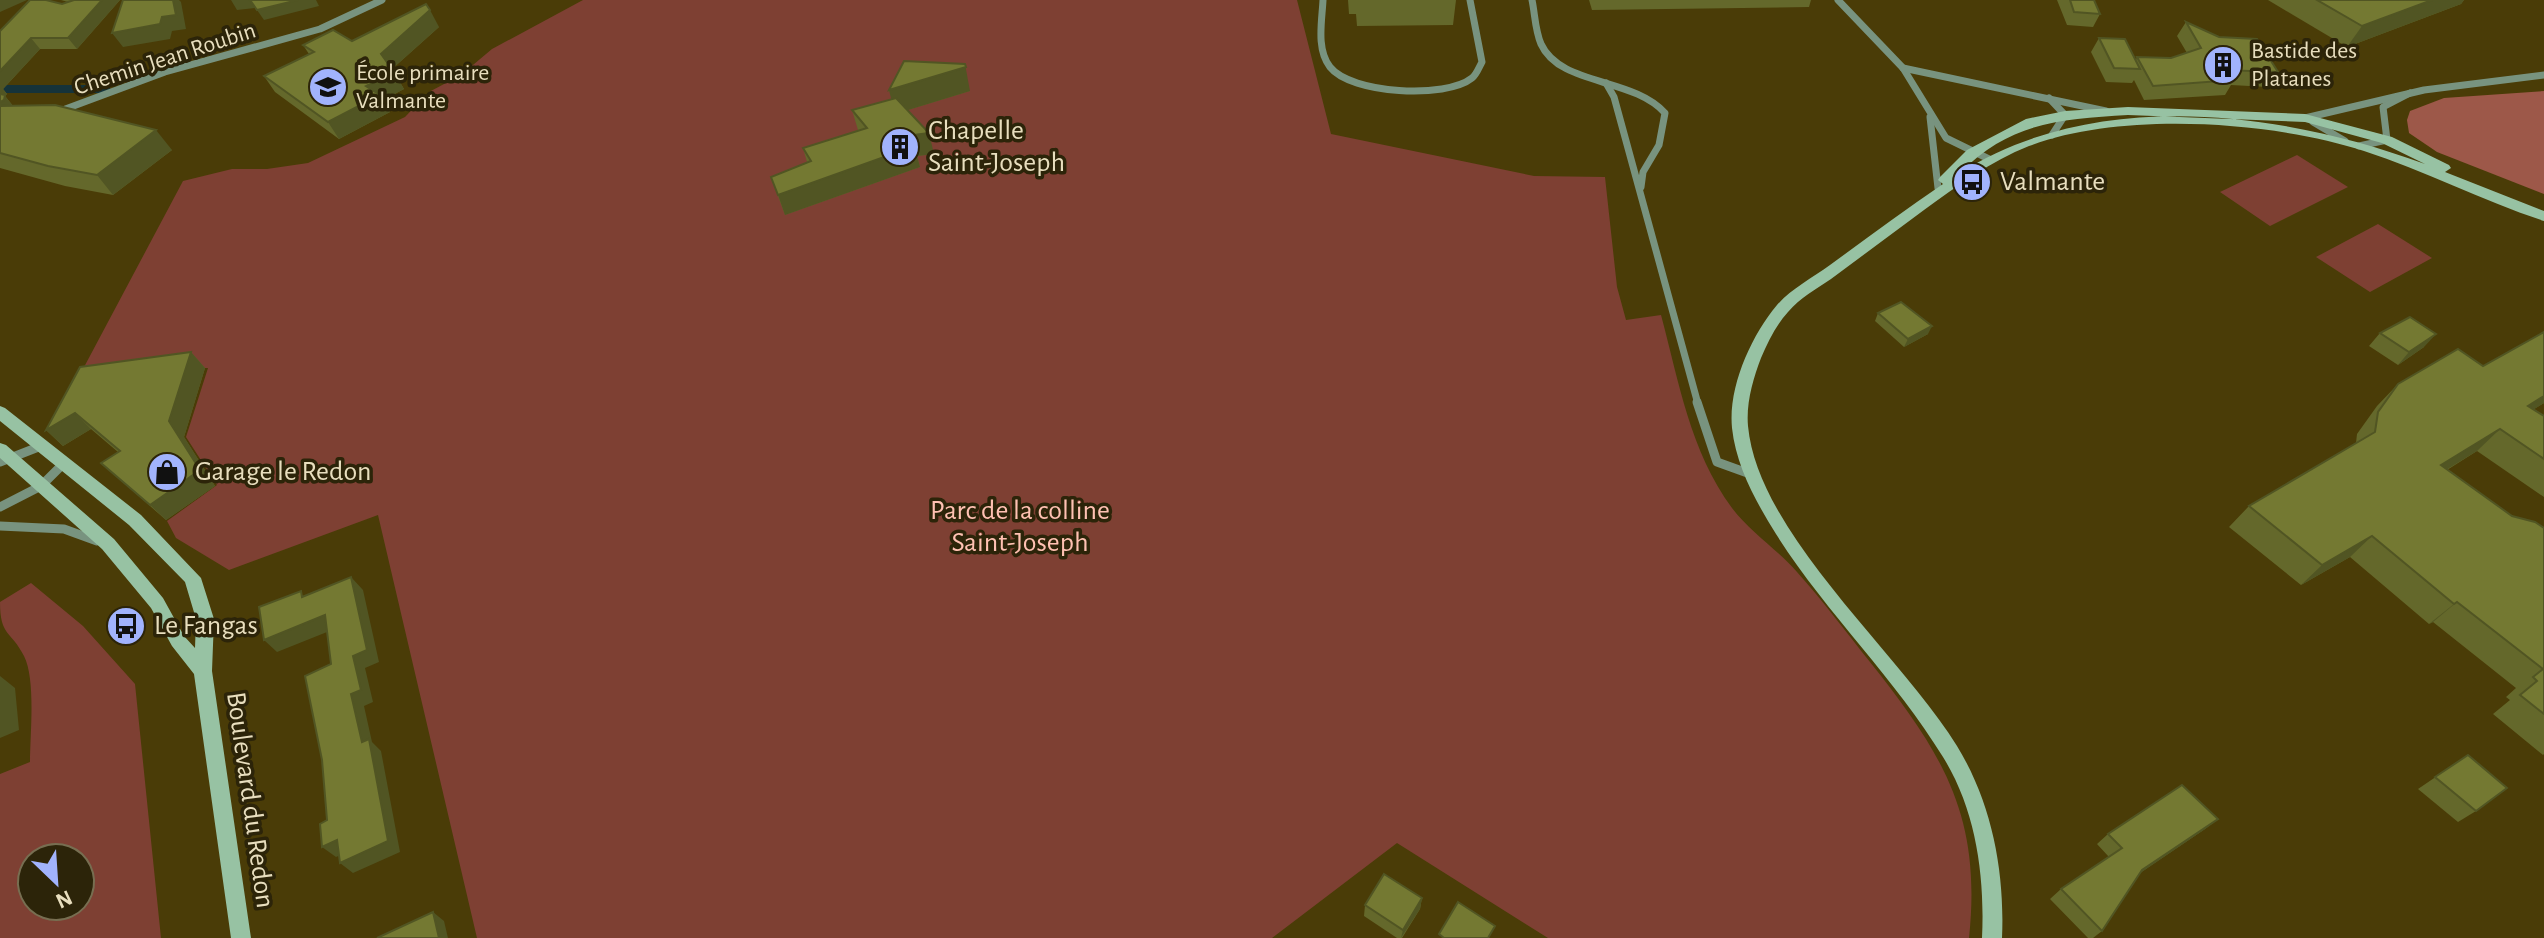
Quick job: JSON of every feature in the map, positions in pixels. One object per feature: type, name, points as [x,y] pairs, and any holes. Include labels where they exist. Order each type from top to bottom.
[{"type":"street","name":"Chemin Jean Roubin","points":[[55,112],[165,72],[320,29],[382,0]]},
{"type":"street","points":[[1323,0],[1321,43],[1331,69],[1363,86],[1409,90],[1449,87],[1473,77],[1482,62],[1470,0]]},
{"type":"street","points":[[1532,0],[1542,46],[1554,62],[1651,98],[1665,113],[1659,145],[1643,172],[1640,191]]},
{"type":"street","points":[[1838,0],[1903,68],[1946,138],[1989,159]]},
{"type":"street","points":[[1903,68],[2108,112]]},
{"type":"street","points":[[2305,118],[2367,98],[2421,88],[2544,75]]},
{"type":"street","points":[[1606,83],[1614,97],[1689,376],[1717,462],[1754,475]]},
{"type":"street","points":[[2387,140],[2382,122],[2383,107],[2421,88]]},
{"type":"street","points":[[2049,98],[2065,115]]},
{"type":"street","points":[[1926,203],[1972,153],[2031,122],[2065,115],[2108,112],[2190,111],[2305,118],[2387,140],[2544,216],[2352,143],[2305,118]]},
{"type":"street","points":[[1929,112],[1938,188]]},
{"type":"street","points":[[2052,135],[2065,115]]},
{"type":"street","points":[[1992,938],[1991,888],[1982,837],[1974,803],[1952,755],[1783,533],[1754,475],[1739,429],[1746,383],[1759,342],[1784,306],[1926,203],[1989,159],[2052,135],[2093,127],[2220,124],[2260,126],[2352,143],[2387,140]]},
{"type":"street","name":"Boulevard du Redon","points":[[0,412],[135,520],[192,578],[205,619],[203,671],[241,938]]},
{"type":"street","points":[[3,456],[42,445]]},
{"type":"street","name":"Boulevard du Redon","points":[[3,456],[108,544],[157,603],[178,641],[203,671]]},
{"type":"street","points":[[0,507],[41,486],[63,464]]},
{"type":"street","points":[[0,526],[64,529],[108,544]]},
{"type":"green space","name":"Parc de la colline Saint-Joseph","points":[[583,0],[1297,0],[1331,134],[1534,176],[1605,177],[1617,287],[1626,320],[1661,315],[1696,440],[1718,486],[1739,517],[1807,583],[1896,695],[1937,758],[1952,789],[1963,821],[1969,856],[1969,938],[1548,938],[1397,843],[1272,938],[477,938],[378,515],[229,570],[176,538],[167,521],[217,485],[186,437],[208,368],[83,369],[183,181],[232,169],[267,169],[308,163],[405,117],[429,92],[461,75],[492,49]]},
{"type":"green space","points":[[2297,155],[2348,187],[2270,226],[2220,192]]},
{"type":"green space","points":[[2378,224],[2432,258],[2370,292],[2316,257]]},
{"type":"green space","points":[[31,583],[83,626],[135,684],[161,938],[0,938],[0,774],[30,762],[32,708],[28,666],[4,628],[0,602]]},
{"type":"shaded area","points":[[2544,91],[2544,194],[2437,152],[2409,133],[2407,120],[2410,111],[2444,98]]},
{"type":"building","points":[[30,0],[62,4],[74,0],[102,0],[68,38],[31,38],[0,71],[0,31]]},
{"type":"building","points":[[123,0],[173,0],[176,15],[162,17],[160,24],[112,33]]},
{"type":"building","points":[[250,0],[298,0],[257,10]]},
{"type":"building","points":[[2070,0],[2094,0],[2100,14],[2074,12]]},
{"type":"building","points":[[2317,0],[2432,0],[2362,26]]},
{"type":"building","points":[[426,4],[430,10],[381,54],[394,72],[366,86],[380,95],[328,122],[264,76],[314,52],[303,45],[333,30],[352,41]]},
{"type":"building","points":[[2186,22],[2219,37],[2257,39],[2278,72],[2224,70],[2234,80],[2153,86],[2137,57],[2171,58],[2201,48]]},
{"type":"building","points":[[2099,38],[2125,39],[2140,69],[2114,68]]},
{"type":"building","points":[[904,61],[965,64],[966,67],[889,90]]},
{"type":"building","points":[[896,98],[929,133],[906,136],[915,146],[778,195],[771,177],[811,161],[803,148],[867,128],[852,110]]},
{"type":"building","points":[[55,105],[156,130],[97,175],[0,153],[0,106]]},
{"type":"building","points":[[1901,302],[1932,326],[1908,339],[1878,313]]},
{"type":"building","points":[[2410,317],[2436,334],[2409,352],[2380,333]]},
{"type":"building","points":[[2544,332],[2544,396],[2528,406],[2544,416],[2544,459],[2500,429],[2441,465],[2512,516],[2535,522],[2544,528],[2544,714],[2520,695],[2537,681],[2533,677],[2543,669],[2457,602],[2454,604],[2372,536],[2322,565],[2249,506],[2375,432],[2378,412],[2398,384],[2458,349],[2483,366]]},
{"type":"building","points":[[191,352],[169,421],[200,470],[150,505],[101,463],[120,451],[75,413],[46,430],[80,367]]},
{"type":"building","points":[[351,577],[367,650],[353,656],[361,690],[351,694],[362,742],[369,739],[388,841],[340,863],[337,840],[322,847],[320,824],[327,820],[322,760],[305,676],[331,664],[325,615],[264,640],[259,607],[301,591],[302,597]]},
{"type":"building","points":[[2468,755],[2507,788],[2476,811],[2435,777]]},
{"type":"building","points":[[2182,785],[2218,819],[2142,870],[2102,931],[2061,889],[2122,848],[2108,834]]},
{"type":"building","points":[[1384,874],[1422,898],[1403,930],[1365,905]]},
{"type":"building","points":[[1458,902],[1495,926],[1488,938],[1444,938],[1439,934]]},
{"type":"building","points":[[433,912],[439,938],[377,938]]},
{"type":"waterway","points":[[0,89],[106,89]]},
{"type":"place","name":"Bastide des Platanes","points":[[2223,65]]},
{"type":"place","name":"École primaire Valmante","points":[[328,87]]},
{"type":"place","name":"Chapelle Saint-Joseph","points":[[900,147]]},
{"type":"place","name":"Valmante","points":[[1972,182]]},
{"type":"place","name":"Garage le Redon","points":[[167,472]]},
{"type":"place","name":"Le Fangas","points":[[126,626]]}]
